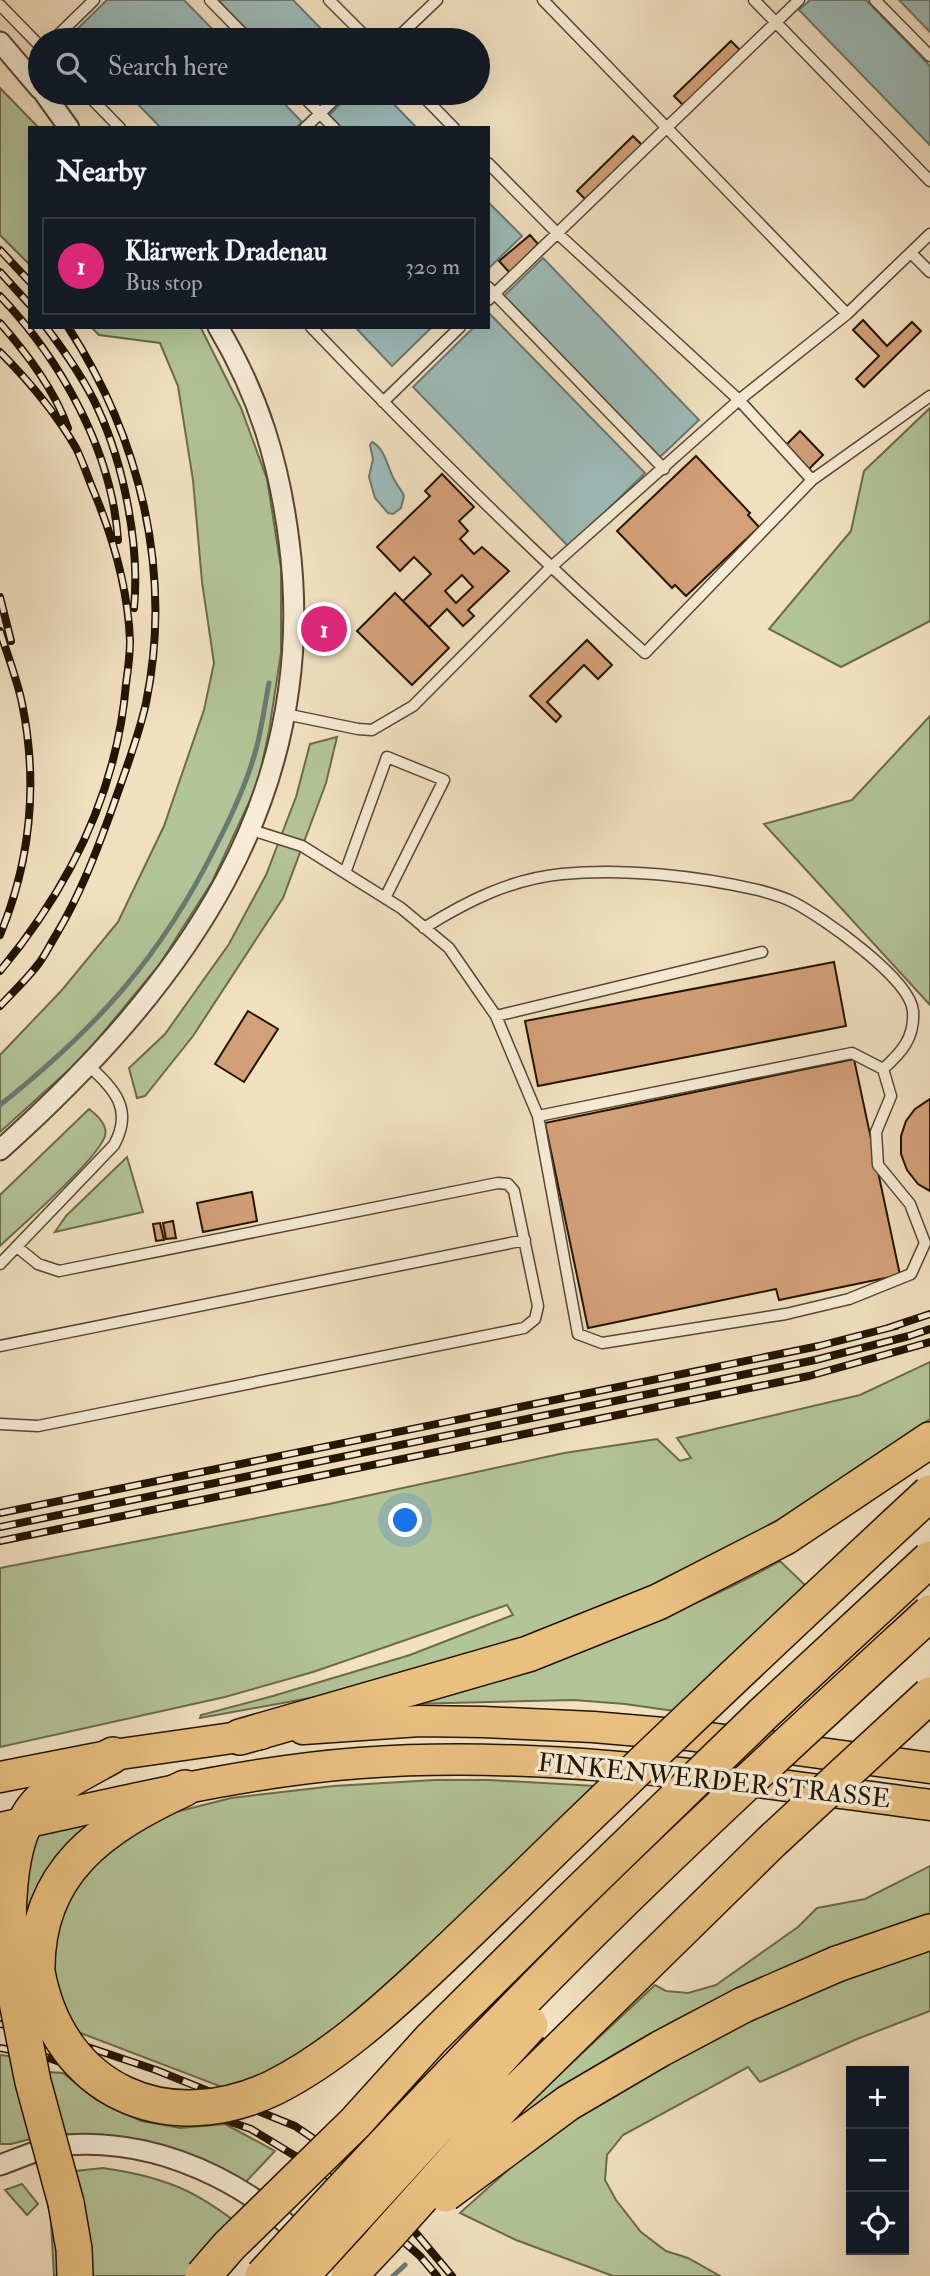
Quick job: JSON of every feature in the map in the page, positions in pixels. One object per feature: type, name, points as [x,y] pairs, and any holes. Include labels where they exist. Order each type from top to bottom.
[{"type":"highway","points":[[240,1737],[528,1654],[596,1628],[694,1585],[804,1525],[930,1440]]},
{"type":"highway","points":[[14,1960],[45,2006],[64,2043],[90,2072],[113,2088],[136,2099],[166,2108],[203,2109],[243,2100],[275,2087],[328,2054],[398,1998],[725,1684],[930,1493]]},
{"type":"highway","points":[[202,2276],[229,2246],[356,2122],[430,2039],[763,1714],[930,1559]]},
{"type":"highway","points":[[262,2276],[401,2126],[592,1931],[778,1752],[930,1613]]},
{"type":"highway","points":[[302,2276],[541,2013],[743,1816],[930,1641]]},
{"type":"highway","points":[[349,2276],[521,2087],[771,1842],[930,1695]]},
{"type":"highway","points":[[75,2276],[74,2249],[66,2203],[33,2082],[14,1960],[11,1867],[18,1838],[13,1825],[57,1788],[113,1755]]},
{"type":"highway","points":[[14,1960],[37,1954],[40,1930],[59,1882],[71,1863],[112,1827],[185,1788]]},
{"type":"highway","points":[[383,2240],[568,2103],[660,2049],[743,2005],[837,1964],[930,1932]]},
{"type":"main road","name":"FINKENWERDER STRASSE","points":[[0,1777],[113,1755],[240,1737],[359,1724],[420,1721],[511,1723],[687,1735],[930,1768]]},
{"type":"main road","name":"FINKENWERDER STRASSE","points":[[13,1825],[185,1788],[291,1770],[359,1763],[449,1759],[663,1770],[930,1805]]},
{"type":"street","points":[[0,42],[28,75]]},
{"type":"street","points":[[53,105],[68,126]]},
{"type":"street","points":[[0,1150],[44,1110],[130,1021],[183,950],[226,882],[252,831],[277,757],[292,665],[294,585],[284,497],[264,421],[234,354],[219,329]]},
{"type":"street","points":[[0,2165],[63,2145],[101,2144],[169,2157],[227,2183],[273,2213],[318,2253],[334,2276]]},
{"type":"lane","points":[[65,28],[94,0]]},
{"type":"lane","points":[[210,0],[237,28]]},
{"type":"lane","points":[[329,0],[357,28]]},
{"type":"lane","points":[[407,28],[436,0]]},
{"type":"lane","points":[[543,0],[847,314]]},
{"type":"lane","points":[[754,0],[930,181]]},
{"type":"lane","points":[[664,469],[490,293],[557,233],[799,0]]},
{"type":"lane","points":[[875,0],[930,57]]},
{"type":"lane","points":[[0,5],[28,34]]},
{"type":"lane","points":[[98,105],[118,126]]},
{"type":"lane","points":[[311,105],[332,126]]},
{"type":"lane","points":[[307,126],[329,105]]},
{"type":"lane","points":[[432,105],[452,126]]},
{"type":"lane","points":[[490,165],[557,233],[739,400],[812,480]]},
{"type":"lane","points":[[285,715],[372,730],[414,706],[550,568],[739,400],[847,314],[930,234]]},
{"type":"lane","points":[[911,253],[930,272]]},
{"type":"lane","points":[[313,329],[550,568],[645,653],[812,480],[930,396]]},
{"type":"lane","points":[[383,402],[458,329]]},
{"type":"lane","points":[[345,873],[387,757],[444,780],[385,898]]},
{"type":"lane","points":[[252,831],[302,846],[401,908],[449,948],[496,1016],[538,1116],[578,1334],[602,1343],[786,1314],[849,1299],[911,1274],[925,1243],[910,1204],[878,1165],[876,1132],[891,1096],[883,1069],[852,1053],[538,1116]]},
{"type":"lane","points":[[424,928],[461,905],[505,885],[559,874],[616,872],[674,877],[759,890],[792,902],[861,946],[898,984],[913,1009],[911,1036],[902,1052],[883,1069]]},
{"type":"lane","points":[[496,1016],[762,952]]},
{"type":"lane","points":[[0,1264],[114,1145],[120,1135],[122,1124],[118,1096],[88,1065]]},
{"type":"lane","points":[[0,1424],[38,1426],[524,1328],[535,1320],[538,1306],[514,1191],[508,1184],[498,1183],[59,1271],[38,1264],[17,1247]]},
{"type":"lane","points":[[0,1346],[525,1240]]},
{"type":"green space","points":[[0,88],[37,126],[28,126],[28,263],[0,235]]},
{"type":"green space","points":[[93,329],[202,330],[241,408],[267,479],[281,568],[281,653],[258,783],[212,882],[159,965],[83,1057],[0,1132],[0,1055],[62,990],[118,922],[164,826],[204,710],[214,663],[202,582],[193,480],[178,386],[160,343],[99,335]]},
{"type":"green space","points":[[930,408],[930,621],[841,667],[769,629],[851,531],[864,471]]},
{"type":"green space","points":[[930,716],[930,1005],[764,824],[852,800]]},
{"type":"green space","points":[[337,737],[326,783],[283,898],[193,1036],[145,1096],[137,1098],[129,1068],[165,1034],[229,944],[266,875],[296,797],[310,744]]},
{"type":"green space","points":[[89,1109],[105,1128],[105,1136],[99,1147],[74,1176],[0,1246],[0,1195]]},
{"type":"green space","points":[[127,1157],[143,1212],[55,1232],[66,1216]]},
{"type":"green space","points":[[930,1362],[930,1419],[814,1499],[667,1584],[529,1641],[326,1695],[200,1718],[201,1715],[410,1655],[513,1615],[507,1605],[313,1672],[225,1697],[0,1747],[0,1568],[329,1504],[564,1453],[657,1439],[680,1461],[691,1458],[677,1438],[860,1395]]},
{"type":"green space","points":[[780,1561],[807,1587],[674,1711],[574,1700],[407,1704],[644,1624],[736,1584]]},
{"type":"green space","points":[[434,1780],[597,1786],[478,1904],[302,2058],[235,2092],[70,2029],[56,1990],[50,1937],[62,1901],[93,1859],[130,1833],[172,1813],[231,1798],[334,1786]]},
{"type":"green space","points":[[112,1816],[22,1936],[19,1882],[34,1833]]},
{"type":"green space","points":[[930,1866],[930,1920],[810,1958],[720,1998],[649,2034],[581,2075],[515,2121],[513,2118],[655,1985],[666,1991],[688,1993],[716,1985],[798,1927],[817,1908],[865,1899]]},
{"type":"green space","points":[[930,1945],[930,2011],[857,2039],[760,2082],[748,2067],[623,2135],[607,2155],[605,2180],[616,2200],[641,2232],[666,2251],[688,2258],[720,2276],[613,2276],[516,2240],[460,2213],[527,2153],[573,2120],[636,2082],[720,2035],[767,2013],[875,1964]]},
{"type":"green space","points":[[0,2055],[16,2057],[38,2137],[0,2144]]},
{"type":"green space","points":[[48,2072],[63,2073],[97,2100],[141,2121],[180,2128],[225,2124],[275,2151],[242,2186],[191,2158],[158,2145],[123,2138],[64,2134]]},
{"type":"green space","points":[[103,2168],[169,2183],[204,2200],[258,2239],[227,2276],[54,2276],[50,2204],[66,2172]]},
{"type":"green space","points":[[22,2184],[38,2204],[27,2215],[5,2190]]},
{"type":"water","points":[[107,0],[184,0],[211,28],[78,28]]},
{"type":"water","points":[[218,0],[293,0],[320,28],[245,28]]},
{"type":"water","points":[[810,0],[866,0],[930,66],[930,145],[799,10]]},
{"type":"water","points":[[899,0],[930,0],[930,32]]},
{"type":"water","points":[[139,105],[286,105],[302,122],[298,126],[159,126]]},
{"type":"water","points":[[339,105],[395,105],[415,126],[340,126],[329,115]]},
{"type":"water","points":[[490,204],[522,236],[490,267]]},
{"type":"water","points":[[543,258],[699,420],[660,457],[504,296]]},
{"type":"water","points":[[490,314],[645,473],[569,547],[413,387],[472,329],[490,329]]},
{"type":"water","points":[[357,329],[430,329],[392,366]]},
{"type":"water","points":[[372,442],[383,454],[404,496],[401,508],[393,514],[388,513],[375,498],[369,477],[373,459],[370,445]]},
{"type":"building","points":[[731,41],[740,50],[683,105],[674,96]]},
{"type":"building","points":[[633,136],[642,145],[585,199],[577,191]]},
{"type":"building","points":[[530,235],[538,244],[510,273],[499,261]]},
{"type":"building","points":[[863,320],[887,346],[912,322],[921,331],[864,387],[856,379],[879,356],[853,330]]},
{"type":"building","points":[[800,431],[823,455],[807,471],[784,447]]},
{"type":"building","points":[[696,456],[750,513],[748,515],[759,527],[686,596],[675,585],[672,588],[617,531]]},
{"type":"building","points":[[442,474],[474,507],[459,521],[468,531],[460,539],[474,554],[482,547],[509,571],[468,610],[474,616],[463,626],[447,609],[429,627],[403,601],[431,574],[414,557],[400,571],[377,547],[430,496],[425,491]],"holes":[[[462,575],[473,587],[456,603],[445,591]]]},
{"type":"building","points":[[395,593],[449,648],[412,685],[357,631]]},
{"type":"building","points":[[587,640],[612,665],[598,679],[584,665],[547,702],[561,716],[556,722],[530,696]]},
{"type":"building","points":[[834,962],[846,1026],[538,1086],[525,1021]]},
{"type":"building","points":[[248,1011],[278,1029],[244,1082],[215,1064]]},
{"type":"building","points":[[854,1059],[900,1275],[779,1300],[776,1289],[588,1328],[545,1123]]},
{"type":"building","points":[[930,1099],[930,1191],[918,1184],[907,1170],[901,1154],[901,1136],[906,1121],[915,1109]]},
{"type":"building","points":[[252,1192],[257,1221],[203,1232],[197,1203]]},
{"type":"building","points":[[173,1221],[176,1238],[166,1239],[163,1223]]},
{"type":"building","points":[[160,1223],[164,1240],[156,1241],[153,1224]]},
{"type":"waterway","points":[[0,1105],[97,1018],[150,956],[173,921],[196,884],[245,784],[257,746],[269,683]]},
{"type":"waterway","points":[[393,2276],[405,2265]]},
{"type":"railway","points":[[0,250],[28,280]]},
{"type":"railway","points":[[0,272],[28,303]]},
{"type":"railway","points":[[0,296],[43,349],[80,409],[106,473],[118,540]]},
{"type":"railway","points":[[0,323],[39,372],[68,428]]},
{"type":"railway","points":[[47,329],[87,387],[115,455],[132,533],[135,559],[134,608]]},
{"type":"railway","points":[[0,1006],[42,960],[87,874],[139,730],[153,654],[155,605],[152,556],[144,507],[114,414],[69,329]]},
{"type":"railway","points":[[0,352],[51,410],[79,453],[119,565],[130,641],[121,724],[112,763],[86,837],[48,906],[0,971]]},
{"type":"railway","points":[[0,597],[11,641]]},
{"type":"railway","points":[[0,631],[22,703],[30,762],[29,820],[25,849],[11,907],[0,935]]},
{"type":"railway","points":[[888,1328],[930,1314]]},
{"type":"railway","points":[[0,1513],[819,1346],[896,1326]]},
{"type":"railway","points":[[0,1527],[815,1360],[930,1329]]},
{"type":"railway","points":[[0,1541],[809,1376],[930,1342]]},
{"type":"railway","points":[[0,2024],[40,2031],[156,2070],[295,2126],[354,2166],[389,2201],[452,2276]]},
{"type":"railway","points":[[0,2048],[43,2056],[251,2129],[333,2179],[420,2256],[437,2276]]},
{"type":"place","name":"Klärwerk Dradenau","points":[[324,629]]}]
